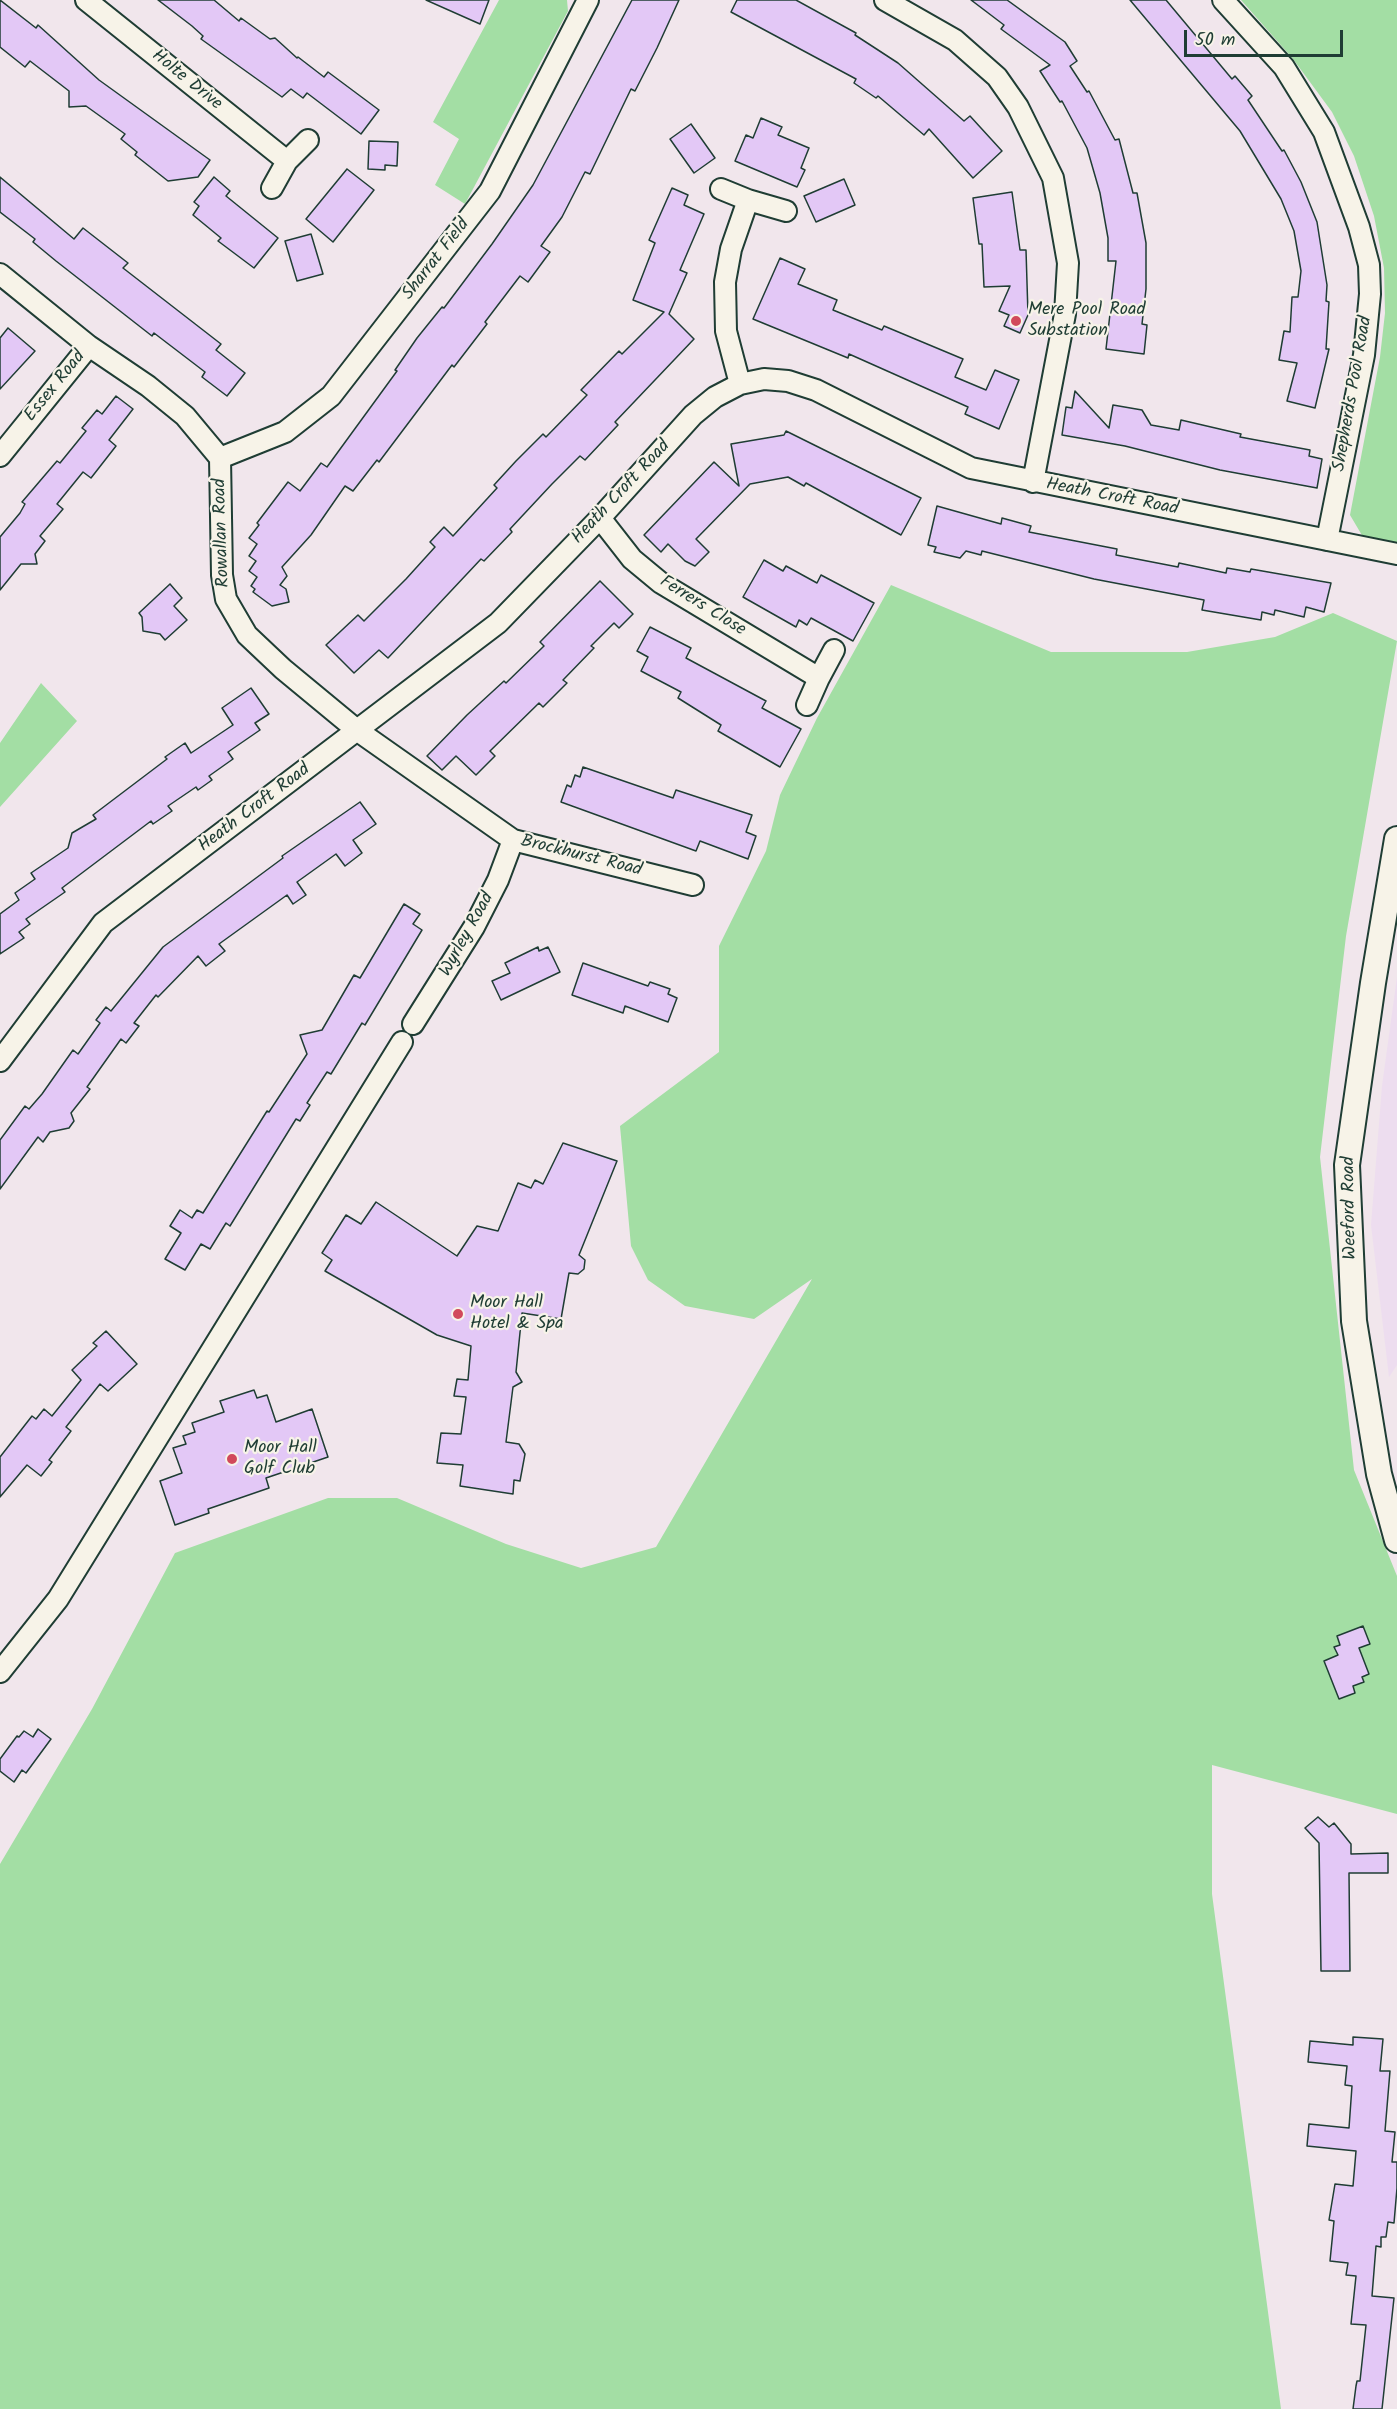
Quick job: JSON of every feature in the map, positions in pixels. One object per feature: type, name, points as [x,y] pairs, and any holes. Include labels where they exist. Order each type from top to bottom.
[{"type":"street","name":"Holte Drive","points":[[86,0],[287,161]]},
{"type":"street","name":"Sharrat Field","points":[[220,458],[285,432],[332,396],[490,191],[588,0]]},
{"type":"street","points":[[885,0],[955,40],[997,77],[1018,107],[1053,177],[1068,263],[1065,314],[1033,482]]},
{"type":"street","name":"Shepherds Pool Road","points":[[1223,0],[1284,67],[1324,132],[1356,218],[1369,265],[1370,294],[1364,355],[1327,540]]},
{"type":"street","points":[[273,188],[287,161],[308,140]]},
{"type":"street","points":[[721,189],[786,211]]},
{"type":"street","points":[[740,384],[726,331],[725,282],[730,249],[748,200]]},
{"type":"street","name":"Rowallan Road","points":[[0,274],[89,346],[148,386],[185,416],[220,458],[222,574],[226,598],[235,617],[247,635],[283,669],[358,731]]},
{"type":"street","name":"Essex Road","points":[[0,456],[89,346]]},
{"type":"street","name":"Heath Croft Road","points":[[0,1061],[103,923],[498,623],[600,518],[693,415],[715,397],[740,384],[764,379],[788,381],[816,390],[971,468],[1397,554]]},
{"type":"street","name":"Ferrers Close","points":[[600,518],[632,559],[661,583],[819,678]]},
{"type":"street","points":[[807,705],[834,650]]},
{"type":"street","name":"Brockhurst Road","points":[[358,731],[513,840],[693,885]]},
{"type":"street","name":"Weeford Road","points":[[1397,839],[1373,983],[1347,1165],[1354,1321],[1379,1474],[1397,1540]]},
{"type":"street","name":"Wyrley Road","points":[[413,1024],[474,927],[498,880],[513,840]]},
{"type":"street","points":[[0,1672],[58,1599],[402,1042]]},
{"type":"shaded area","points":[[1397,977],[1397,1365],[1389,1377],[1371,1225],[1382,1086]]},
{"type":"green space","points":[[499,0],[567,0],[568,11],[465,204],[435,185],[459,139],[433,122]]},
{"type":"green space","points":[[1241,0],[1397,0],[1397,545],[1363,537],[1350,515],[1380,357],[1385,313],[1384,268],[1374,216],[1354,156],[1332,112],[1293,59]]},
{"type":"green space","points":[[891,585],[1051,652],[1187,652],[1275,637],[1333,613],[1397,641],[1346,936],[1320,1157],[1354,1470],[1397,1576],[1397,1814],[1212,1765],[1212,1894],[1281,2409],[0,2409],[0,1864],[92,1709],[175,1553],[328,1498],[397,1498],[506,1544],[581,1568],[656,1547],[812,1279],[754,1319],[685,1306],[648,1280],[631,1246],[620,1126],[719,1052],[719,946],[766,851],[780,795],[817,718]]},
{"type":"green space","points":[[41,683],[77,721],[0,807],[0,743]]},
{"type":"building","points":[[0,0],[36,28],[38,25],[99,80],[210,160],[198,177],[168,181],[135,155],[137,152],[121,139],[125,134],[86,106],[69,107],[69,91],[30,61],[25,67],[0,47]]},
{"type":"building","points":[[158,0],[214,0],[239,21],[241,18],[270,39],[275,38],[297,58],[324,77],[328,72],[379,110],[361,134],[307,93],[303,98],[291,89],[282,97],[201,39],[203,36],[192,26]]},
{"type":"building","points":[[426,0],[489,0],[480,24]]},
{"type":"building","points":[[632,0],[679,0],[657,48],[635,91],[631,89],[590,174],[585,172],[562,217],[541,246],[550,252],[528,282],[520,276],[485,322],[487,324],[454,367],[452,365],[379,462],[377,460],[353,491],[345,486],[311,535],[282,567],[287,576],[280,585],[286,589],[289,602],[272,606],[253,592],[255,589],[251,586],[257,577],[249,571],[256,561],[249,556],[257,544],[249,538],[259,525],[257,523],[288,482],[300,491],[321,463],[327,467],[397,371],[395,370],[417,338],[442,307],[444,308],[492,244],[533,185]]},
{"type":"building","points":[[737,0],[796,0],[856,33],[855,35],[898,63],[964,121],[970,116],[1002,151],[973,178],[929,129],[924,135],[878,96],[876,98],[854,83],[856,79],[731,12]]},
{"type":"building","points":[[971,0],[1007,0],[1065,42],[1077,61],[1070,66],[1087,92],[1089,91],[1115,140],[1119,139],[1133,193],[1137,193],[1146,243],[1146,289],[1142,324],[1147,325],[1144,354],[1106,349],[1116,261],[1108,261],[1108,238],[1100,193],[1087,148],[1062,101],[1060,102],[1040,71],[1050,65],[1001,29],[1004,25]]},
{"type":"building","points":[[1130,0],[1166,0],[1232,79],[1235,76],[1252,96],[1248,100],[1282,151],[1284,150],[1301,182],[1317,222],[1327,285],[1326,301],[1329,302],[1326,349],[1329,349],[1315,408],[1287,401],[1297,363],[1279,360],[1284,331],[1290,332],[1292,297],[1298,297],[1301,271],[1294,231],[1281,199],[1240,131]]},
{"type":"building","points":[[761,118],[782,127],[778,135],[809,148],[801,168],[805,170],[797,187],[735,161],[746,135],[753,138]]},
{"type":"building","points":[[691,124],[715,158],[694,173],[670,139]]},
{"type":"building","points":[[369,141],[398,142],[397,166],[385,165],[385,170],[368,169]]},
{"type":"building","points":[[347,169],[374,190],[333,242],[306,219]]},
{"type":"building","points":[[0,177],[74,239],[83,228],[128,263],[123,268],[221,344],[216,350],[245,373],[227,396],[202,377],[205,372],[154,333],[152,336],[56,261],[33,242],[35,239],[0,212]]},
{"type":"building","points":[[214,177],[230,191],[226,196],[278,238],[254,268],[218,241],[221,238],[193,215],[199,206],[194,202]]},
{"type":"building","points":[[844,179],[855,205],[816,222],[804,196]]},
{"type":"building","points":[[672,188],[688,195],[684,205],[704,214],[680,270],[687,273],[669,314],[694,339],[615,422],[618,425],[585,460],[580,456],[552,484],[510,529],[512,532],[484,561],[481,559],[388,658],[379,650],[354,673],[326,645],[358,615],[364,621],[406,579],[435,547],[430,542],[444,527],[453,536],[497,488],[494,485],[516,461],[543,434],[546,437],[587,395],[581,390],[619,351],[622,354],[664,312],[633,300],[655,243],[649,240]]},
{"type":"building","points":[[1012,192],[1020,250],[1026,250],[1028,315],[1020,333],[1004,326],[1009,315],[999,311],[1010,286],[984,287],[982,244],[979,244],[973,198]]},
{"type":"building","points":[[311,234],[323,274],[297,281],[285,241]]},
{"type":"building","points":[[780,258],[805,269],[798,284],[837,300],[833,310],[882,330],[884,326],[963,359],[955,377],[986,390],[995,370],[1019,380],[999,429],[965,414],[968,407],[849,354],[848,358],[753,319]]},
{"type":"building","points":[[8,328],[35,351],[0,389],[0,338]]},
{"type":"building","points":[[1075,391],[1109,428],[1113,405],[1142,410],[1151,425],[1179,430],[1181,420],[1241,434],[1240,437],[1310,450],[1309,456],[1322,459],[1317,488],[1220,470],[1125,446],[1062,435],[1066,407],[1072,408]]},
{"type":"building","points":[[116,396],[133,409],[109,440],[116,446],[91,478],[83,472],[57,504],[63,509],[40,536],[45,541],[35,554],[37,564],[21,564],[0,590],[0,537],[20,513],[25,504],[22,502],[57,461],[60,463],[86,431],[82,428],[97,410],[102,414]]},
{"type":"building","points":[[786,431],[921,498],[901,535],[806,483],[804,486],[788,477],[750,484],[696,539],[709,552],[695,566],[685,561],[668,544],[661,552],[644,535],[714,462],[739,486],[731,444],[784,435]]},
{"type":"building","points":[[937,506],[1001,524],[1002,518],[1031,526],[1029,532],[1117,549],[1116,555],[1178,567],[1179,563],[1226,573],[1227,568],[1250,572],[1251,569],[1331,583],[1324,612],[1306,607],[1304,617],[1275,610],[1274,615],[1262,612],[1261,620],[1202,610],[1204,600],[1094,579],[982,551],[981,555],[966,551],[960,558],[934,552],[936,547],[928,545]]},
{"type":"building","points":[[764,560],[783,571],[786,566],[817,583],[821,575],[874,603],[853,641],[811,618],[807,625],[799,620],[796,627],[743,597]]},
{"type":"building","points":[[600,581],[633,614],[619,628],[614,623],[591,646],[594,648],[563,680],[567,683],[543,707],[539,703],[490,751],[495,756],[476,775],[456,756],[442,770],[427,756],[467,715],[504,681],[506,683],[544,646],[540,642]]},
{"type":"building","points":[[170,584],[182,598],[174,606],[187,620],[165,640],[160,634],[143,631],[142,617],[139,613]]},
{"type":"building","points":[[650,627],[691,648],[686,658],[766,701],[762,708],[801,729],[780,767],[718,731],[721,725],[678,698],[681,692],[641,671],[648,657],[637,651]]},
{"type":"building","points":[[251,688],[269,714],[255,723],[260,730],[228,752],[233,759],[209,776],[212,780],[198,790],[196,787],[168,806],[172,811],[153,824],[151,821],[62,888],[65,892],[26,919],[30,924],[19,932],[24,938],[0,954],[0,914],[19,900],[15,893],[35,879],[31,873],[68,848],[72,833],[96,819],[93,815],[167,759],[165,757],[185,743],[191,753],[233,725],[222,708]]},
{"type":"building","points":[[583,767],[673,798],[676,790],[752,815],[746,832],[756,836],[748,859],[700,841],[696,851],[561,802],[567,785],[571,787],[575,775],[580,777]]},
{"type":"building","points":[[360,802],[376,824],[353,840],[362,853],[345,866],[336,854],[297,882],[306,895],[293,904],[287,895],[219,944],[225,951],[206,966],[198,956],[158,997],[156,995],[134,1023],[139,1026],[126,1043],[121,1039],[87,1087],[90,1089],[71,1113],[74,1121],[69,1128],[50,1132],[43,1142],[38,1137],[0,1189],[0,1140],[25,1106],[29,1109],[42,1094],[73,1050],[78,1054],[100,1023],[96,1020],[106,1007],[111,1011],[163,947],[283,858],[282,856]]},
{"type":"building","points":[[404,904],[420,914],[413,924],[422,930],[365,1025],[362,1023],[331,1074],[327,1072],[307,1103],[310,1105],[300,1121],[296,1119],[230,1226],[226,1223],[210,1249],[201,1244],[185,1270],[165,1259],[181,1233],[170,1226],[180,1210],[192,1218],[197,1210],[203,1213],[267,1111],[269,1112],[307,1054],[300,1035],[322,1030],[354,975],[360,978]]},
{"type":"building","points":[[538,947],[539,951],[548,947],[560,972],[501,1000],[492,981],[510,973],[505,963]]},
{"type":"building","points":[[583,963],[648,986],[650,982],[670,989],[668,994],[677,998],[668,1022],[625,1006],[623,1013],[572,995]]},
{"type":"building","name":"Moor Hall Hotel & Spa","points":[[563,1143],[617,1161],[579,1255],[585,1260],[584,1269],[578,1274],[569,1273],[561,1319],[522,1313],[516,1372],[522,1382],[513,1387],[506,1442],[519,1444],[525,1454],[520,1481],[514,1480],[513,1494],[460,1486],[463,1465],[437,1463],[441,1433],[461,1434],[466,1397],[454,1396],[457,1379],[468,1380],[471,1346],[437,1335],[325,1271],[332,1260],[322,1253],[346,1215],[361,1224],[376,1202],[457,1256],[477,1226],[498,1231],[518,1183],[531,1188],[535,1180],[543,1184]]},
{"type":"building","points":[[106,1331],[137,1364],[108,1391],[100,1384],[66,1427],[71,1431],[49,1460],[52,1462],[41,1476],[27,1465],[0,1497],[0,1457],[32,1416],[36,1419],[44,1409],[52,1416],[81,1380],[72,1370],[97,1346],[93,1343]]},
{"type":"building","name":"Moor Hall Golf Club","points":[[254,1390],[257,1398],[267,1395],[276,1422],[312,1409],[328,1457],[266,1478],[269,1488],[208,1509],[209,1513],[175,1525],[160,1481],[182,1473],[173,1448],[186,1444],[183,1436],[195,1432],[192,1423],[224,1412],[220,1401]]},
{"type":"building","points":[[1363,1626],[1370,1644],[1359,1648],[1369,1674],[1362,1677],[1364,1682],[1353,1686],[1355,1693],[1339,1699],[1324,1661],[1338,1655],[1334,1647],[1340,1645],[1337,1636]]},
{"type":"building","points":[[38,1729],[51,1739],[26,1773],[22,1770],[14,1782],[0,1771],[0,1759],[17,1736],[19,1737],[24,1731],[33,1737]]},
{"type":"building","points":[[1318,1817],[1329,1827],[1334,1823],[1351,1844],[1351,1854],[1388,1853],[1388,1873],[1349,1873],[1350,1971],[1321,1971],[1319,1843],[1305,1828]]},
{"type":"building","points":[[1353,2037],[1383,2039],[1380,2071],[1390,2071],[1385,2131],[1395,2132],[1392,2162],[1397,2162],[1394,2223],[1388,2222],[1386,2237],[1381,2237],[1381,2247],[1376,2246],[1372,2296],[1394,2298],[1382,2409],[1353,2409],[1357,2381],[1360,2381],[1366,2325],[1351,2324],[1356,2276],[1346,2275],[1348,2263],[1330,2261],[1334,2221],[1329,2220],[1335,2184],[1353,2186],[1356,2151],[1307,2146],[1309,2124],[1349,2128],[1352,2086],[1345,2085],[1347,2066],[1308,2062],[1310,2041],[1353,2045]]},
{"type":"place","name":"Mere Pool Road Substation","points":[[1016,321]]},
{"type":"place","name":"Moor Hall Hotel & Spa","points":[[458,1314]]},
{"type":"place","name":"Moor Hall Golf Club","points":[[232,1459]]}]
